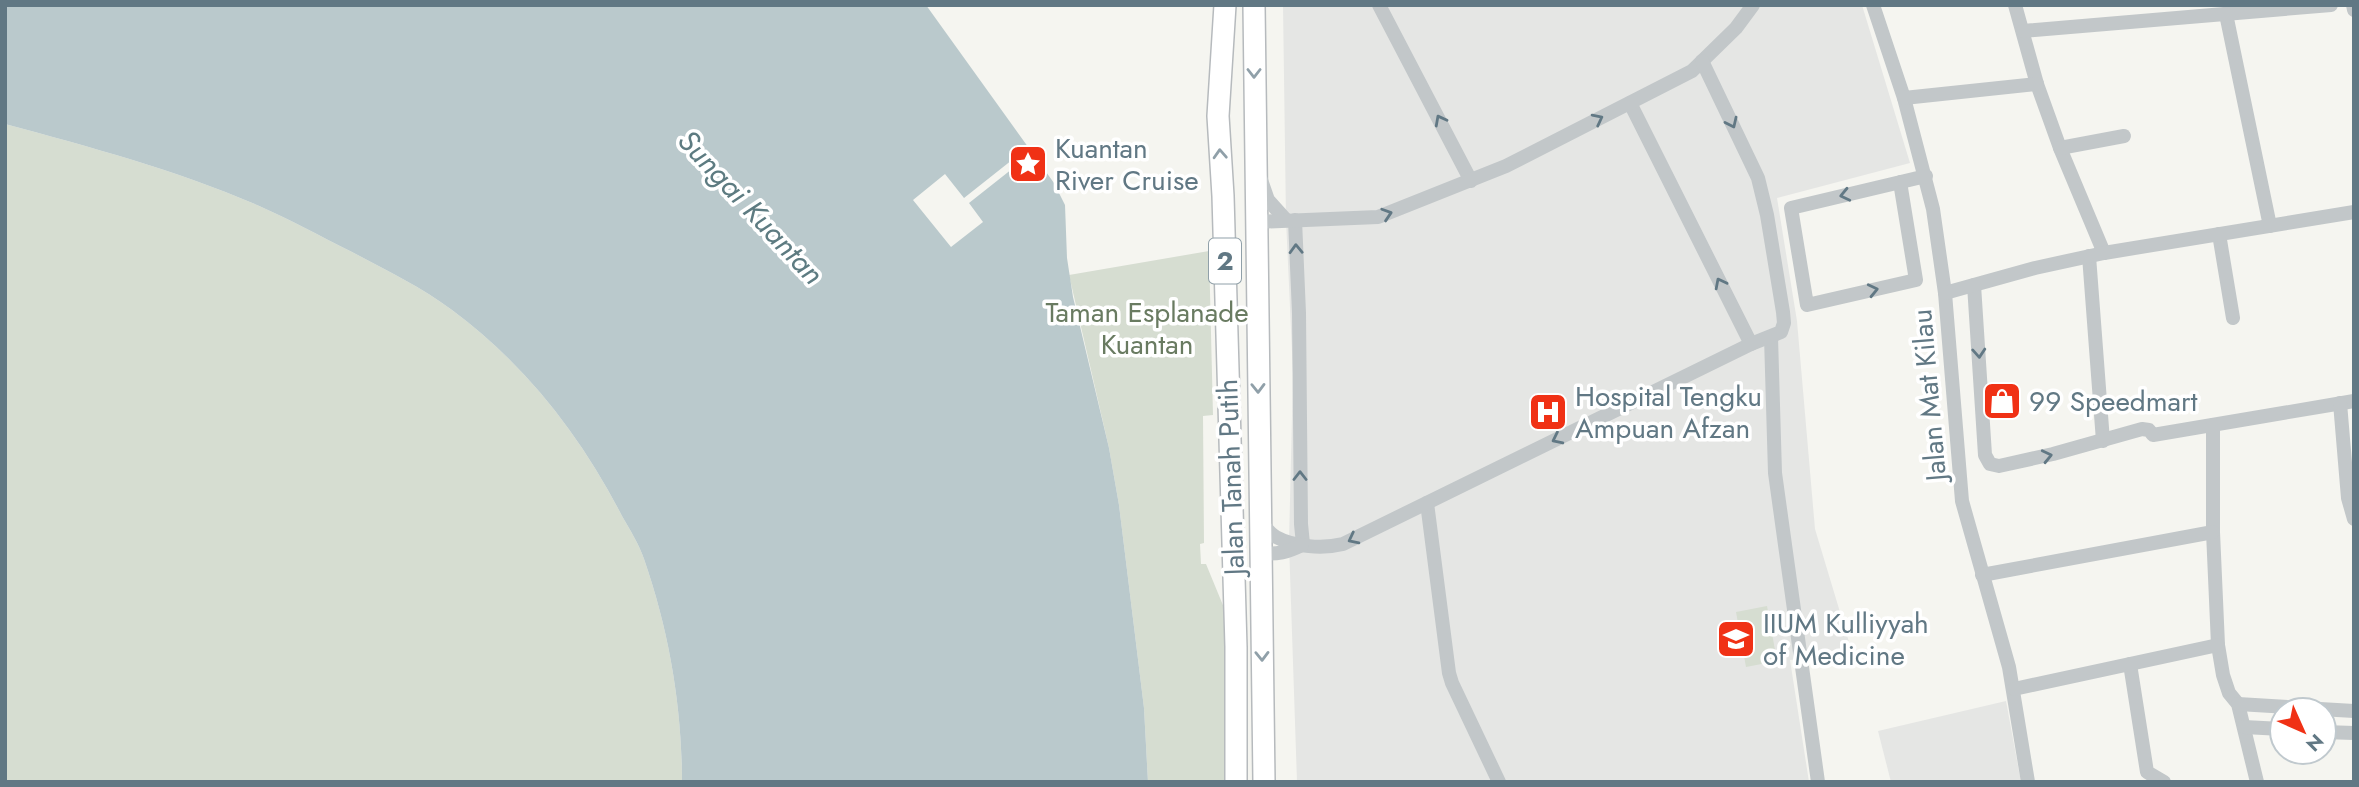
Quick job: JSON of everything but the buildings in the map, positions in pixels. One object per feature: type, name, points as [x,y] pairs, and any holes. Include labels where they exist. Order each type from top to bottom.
[{"type":"highway","name":"Jalan Tanah Putih","points":[[1226,5],[1218,116],[1223,196],[1234,582],[1236,782]]},
{"type":"highway","name":"Jalan Tanah Putih","points":[[1254,5],[1264,782]]},
{"type":"highway","points":[[1223,196],[1233,203],[1238,202],[1245,192],[1254,125]]},
{"type":"highway","points":[[1232,516],[1261,553],[1234,582]]},
{"type":"street","points":[[1379,5],[1471,181]]},
{"type":"street","points":[[1256,222],[1378,217],[1506,166],[1681,77],[1736,28],[1753,5]]},
{"type":"street","name":"Jalan Mat Kilau","points":[[1873,5],[1926,176],[1933,209],[1945,293],[1962,501],[2014,689],[2028,782]]},
{"type":"street","points":[[2015,5],[2037,84],[2060,148],[2104,253]]},
{"type":"street","points":[[2023,31],[2178,12],[2226,14],[2331,5]]},
{"type":"street","points":[[2226,14],[2270,226]]},
{"type":"street","points":[[1261,522],[1274,537],[1291,543],[1324,546],[1343,544],[1751,344],[1781,332],[1784,323],[1767,215],[1758,178],[1702,61]]},
{"type":"street","points":[[1903,98],[2037,84]]},
{"type":"street","points":[[1630,103],[1751,344]]},
{"type":"street","points":[[2060,148],[2124,136]]},
{"type":"street","points":[[1256,158],[1268,200],[1291,220],[1299,313],[1303,544]]},
{"type":"street","points":[[1900,182],[1916,280],[1807,305],[1791,208],[1900,182],[1926,176]]},
{"type":"street","points":[[1945,293],[2088,256],[2354,212]]},
{"type":"street","points":[[2220,234],[2233,318]]},
{"type":"street","points":[[2088,256],[2103,441],[2142,429],[2149,430],[2153,435],[2347,402],[2348,498],[2354,519]]},
{"type":"street","name":"Jalan Mat Kilau","points":[[1974,285],[1986,455],[1990,464],[1999,466],[2103,441]]},
{"type":"street","points":[[1771,337],[1776,477],[1818,782]]},
{"type":"street","points":[[2213,425],[2213,532],[2218,645],[2229,693],[2238,704],[2257,782]]},
{"type":"street","points":[[1427,502],[1449,673],[1499,782]]},
{"type":"street","points":[[1982,575],[2213,532]]},
{"type":"street","points":[[1261,553],[1287,552],[1303,544]]},
{"type":"street","points":[[2014,689],[2218,645]]},
{"type":"street","points":[[2130,664],[2147,772],[2164,782]]},
{"type":"street","points":[[2238,704],[2354,711]]},
{"type":"street","points":[[2244,727],[2268,728]]},
{"type":"shaded area","name":"Hospital Tengku Ampuan Afzan","points":[[1283,5],[1862,5],[1910,163],[1777,198],[1797,321],[1815,529],[1852,652],[1790,660],[1809,782],[1297,782],[1289,543],[1293,373],[1286,220]]},
{"type":"shaded area","points":[[2006,701],[2021,782],[1891,782],[1878,731]]},
{"type":"green space","points":[[5,124],[164,170],[269,210],[428,294],[479,331],[504,354],[549,403],[569,430],[606,486],[642,553],[667,641],[677,697],[682,782],[5,782]]},
{"type":"green space","name":"Taman Esplanade Kuantan","points":[[1209,251],[1213,415],[1203,416],[1204,543],[1200,544],[1201,564],[1206,564],[1227,615],[1229,782],[1148,782],[1144,708],[1119,505],[1109,448],[1069,275]]},
{"type":"green space","points":[[1767,606],[1777,661],[1746,667],[1736,612]]},
{"type":"water","name":"Sungai Kuantan","points":[[5,5],[926,5],[1054,183],[1065,205],[1067,258],[1073,297],[1109,448],[1119,505],[1144,708],[1148,782],[682,782],[677,697],[667,641],[642,553],[606,486],[549,403],[504,354],[452,310],[416,286],[281,216],[226,192],[164,170],[5,124]]},
{"type":"pier","points":[[1031,145],[1036,150],[969,203],[983,222],[951,247],[913,200],[945,174],[964,198]]},
{"type":"place","name":"Kuantan River Cruise","points":[[1028,164]]},
{"type":"place","name":"99 Speedmart","points":[[2002,401]]},
{"type":"place","name":"Hospital Tengku Ampuan Afzan","points":[[1548,412]]},
{"type":"place","name":"IIUM Kulliyyah of Medicine","points":[[1736,639]]}]
